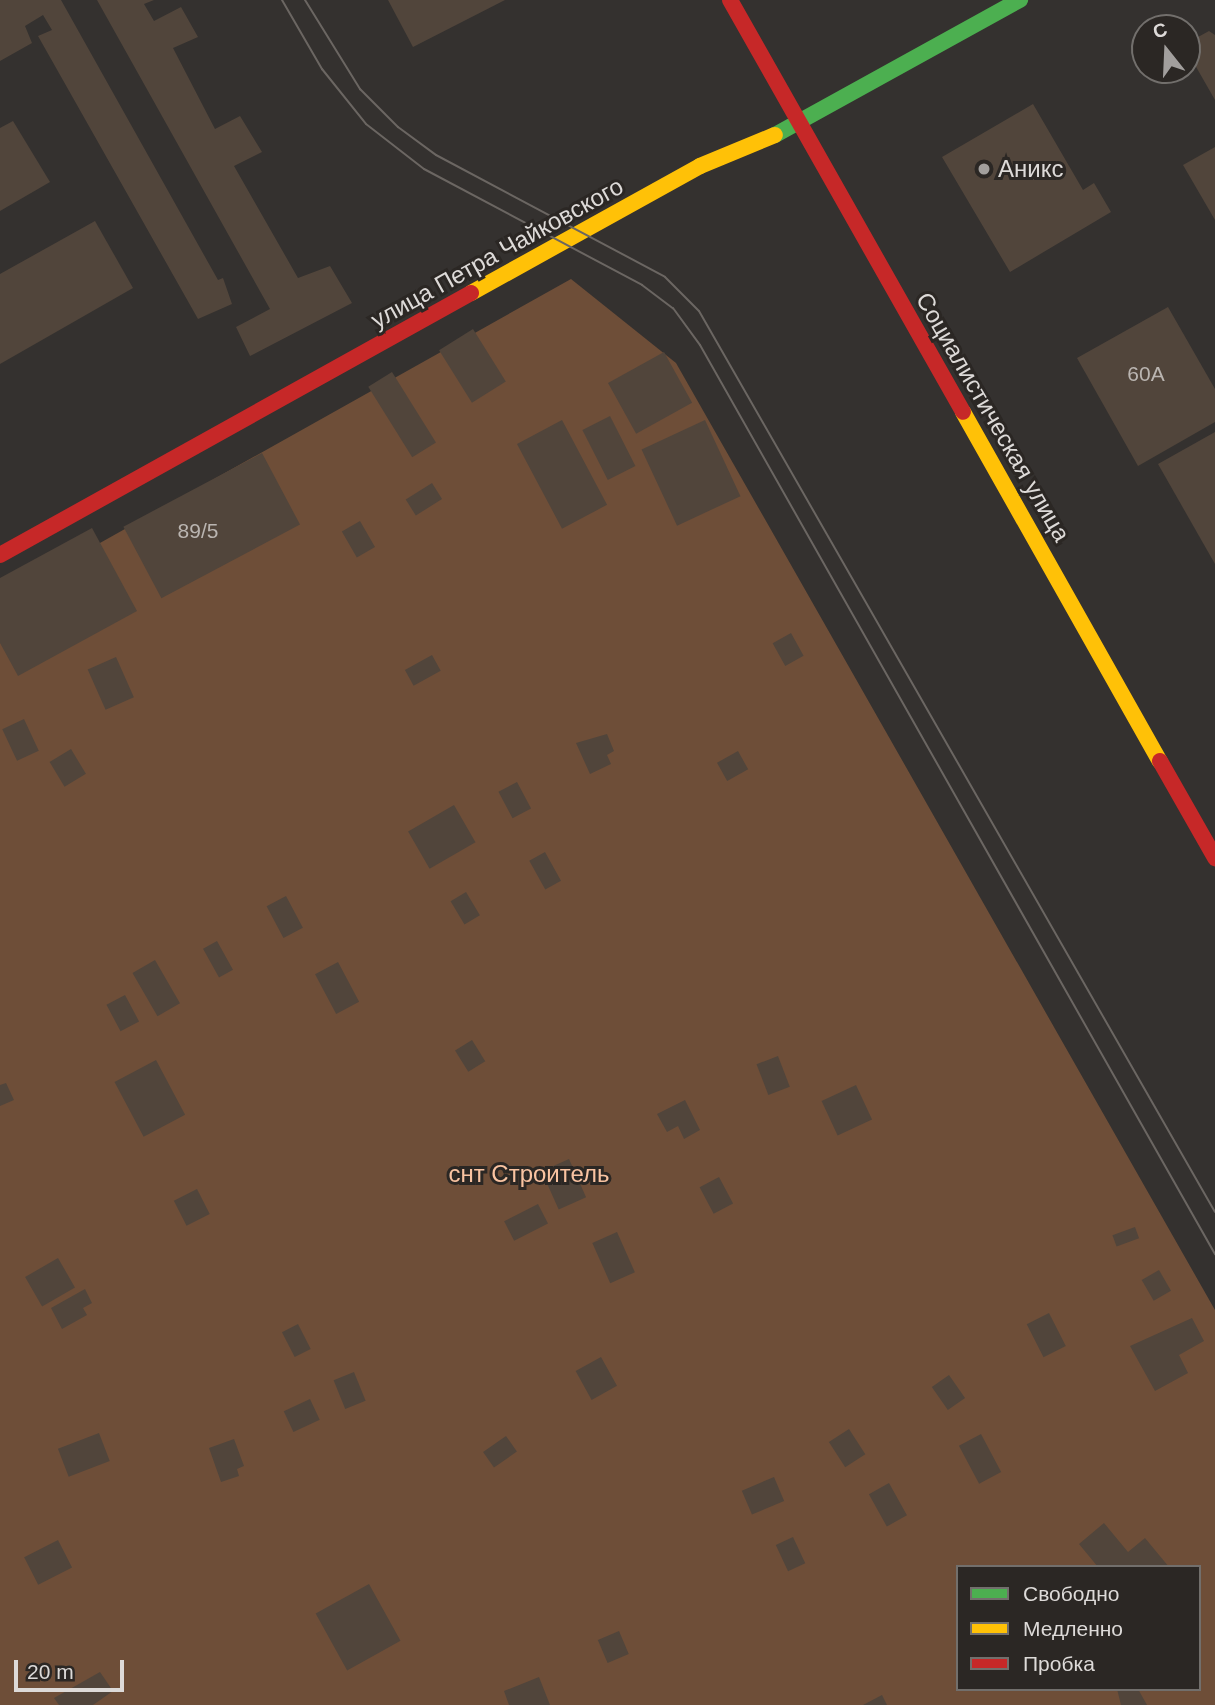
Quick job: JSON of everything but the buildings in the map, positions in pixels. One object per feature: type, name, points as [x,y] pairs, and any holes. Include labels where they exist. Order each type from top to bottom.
[{"type":"street","name":"Социалистическая улица","points":[[730,0],[1215,858]]},
{"type":"street","name":"улица Петра Чайковского","points":[[0,555],[700,166],[800,125],[1020,0]]},
{"type":"green space","name":"снт Строитель","points":[[571,279],[676,363],[1215,1310],[1215,1705],[0,1705],[0,599]]},
{"type":"tram line","points":[[282,0],[322,69],[366,124],[424,169],[642,285],[673,308],[700,345],[1215,1254]]},
{"type":"tram line","points":[[305,0],[360,89],[398,127],[436,155],[665,277],[699,311],[1215,1212]]},
{"type":"traffic: fast","points":[[775,135],[1020,0]]},
{"type":"traffic: slow","points":[[471,293],[700,166],[775,135]]},
{"type":"traffic: slow","points":[[963,412],[1160,761]]},
{"type":"traffic: jam","points":[[730,0],[963,412]]},
{"type":"traffic: jam","points":[[0,555],[471,293]]},
{"type":"traffic: jam","points":[[1160,761],[1215,858]]},
{"type":"place","name":"Аникс","points":[[984,169]]}]
